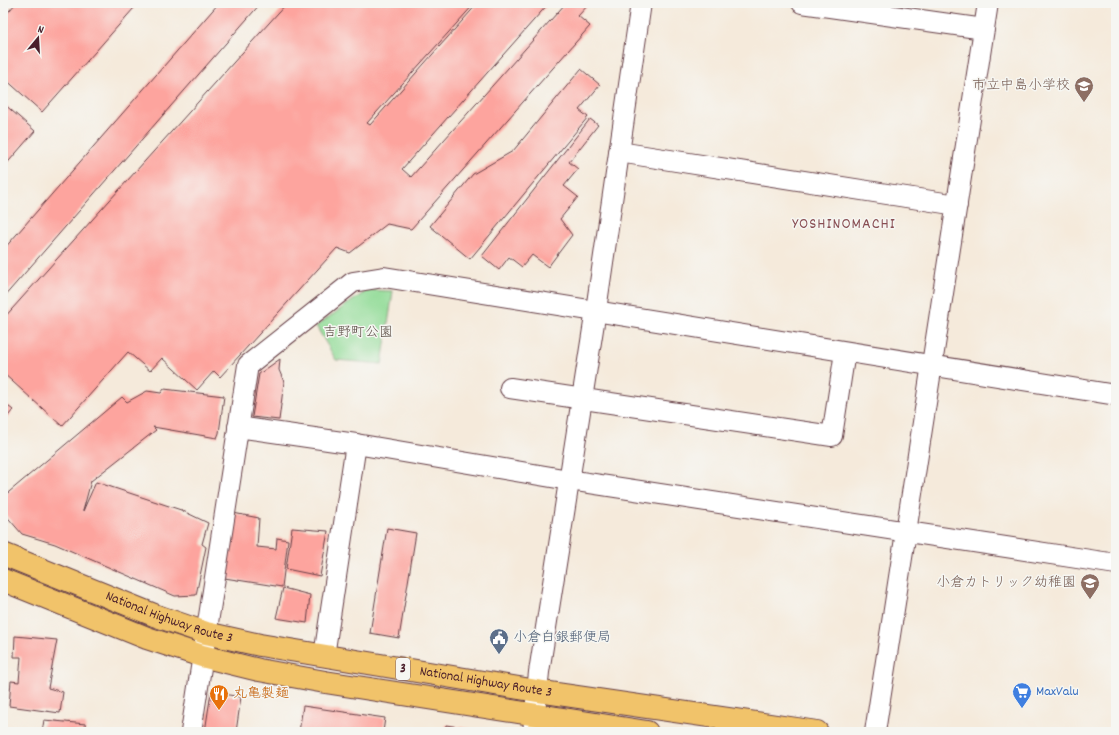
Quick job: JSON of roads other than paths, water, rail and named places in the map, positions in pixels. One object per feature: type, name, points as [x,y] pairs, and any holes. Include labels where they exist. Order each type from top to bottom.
[{"type":"highway","name":"National Highway Route 3","points":[[3,554],[154,616],[206,633],[260,645],[537,691],[817,732]]},
{"type":"highway","name":"National Highway Route 3","points":[[3,580],[100,620],[202,656],[259,670],[533,724],[647,732]]},
{"type":"street","points":[[533,724],[641,3]]},
{"type":"street","points":[[802,3],[984,29]]},
{"type":"street","points":[[875,732],[933,366],[988,3]]},
{"type":"street","points":[[619,152],[957,205]]},
{"type":"street","points":[[191,732],[248,366],[354,282],[384,277],[1116,395]]},
{"type":"street","points":[[510,388],[832,436],[845,352]]},
{"type":"street","points":[[238,428],[356,444],[569,480],[1116,564]]},
{"type":"street","points":[[324,656],[356,444]]},
{"type":"place","name":"市立中島小学校","points":[[1084,103]]},
{"type":"place","name":"小倉カトリック幼稚園","points":[[1090,600]]},
{"type":"place","name":"小倉白銀郵便局","points":[[499,655]]},
{"type":"place","name":"MaxValu","points":[[1022,709]]},
{"type":"place","name":"丸亀製麺","points":[[219,711]]},
{"type":"district","name":"YOSHINOMACHI","points":[[844,224]]},
{"type":"park label","name":"吉野町公園","points":[[358,333]]}]
